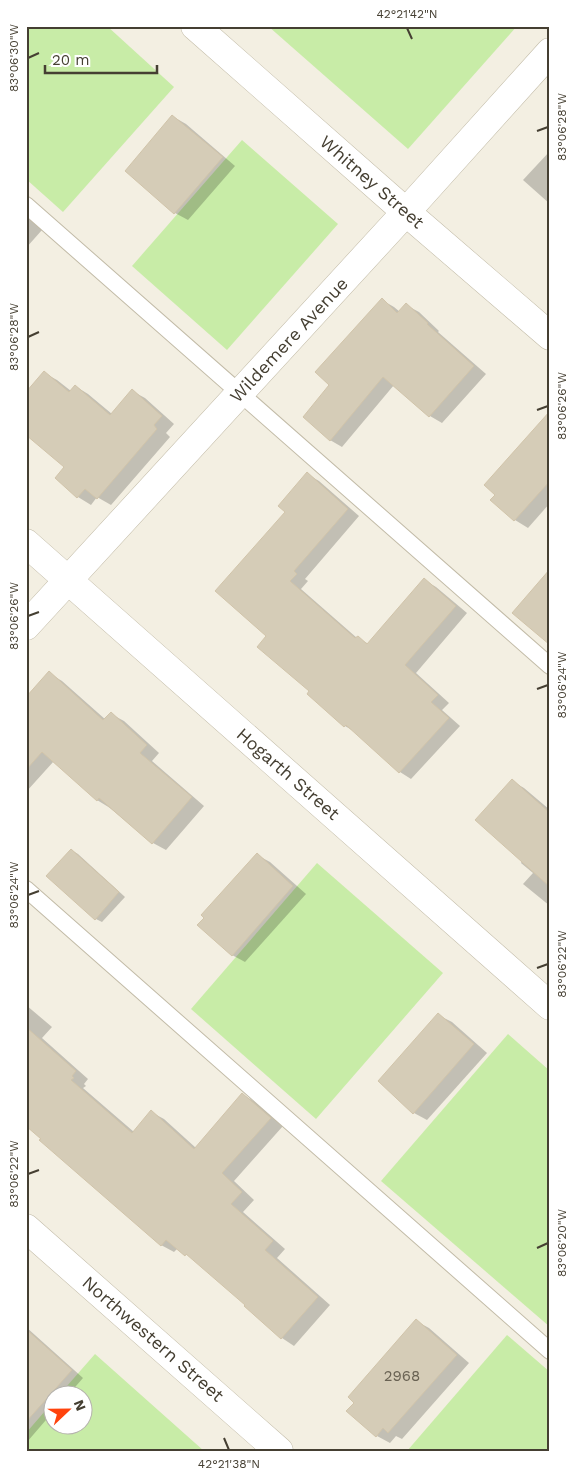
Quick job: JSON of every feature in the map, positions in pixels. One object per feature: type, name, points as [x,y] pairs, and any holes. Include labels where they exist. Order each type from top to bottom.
[{"type":"street","name":"Whitney Street","points":[[195,26],[550,336]]},
{"type":"street","name":"Wildemere Avenue","points":[[26,626],[406,212],[550,52]]},
{"type":"street","name":"Hogarth Street","points":[[26,543],[550,1006]]},
{"type":"street","name":"Northwestern Street","points":[[26,1228],[280,1451]]},
{"type":"lane","points":[[26,205],[550,666]]},
{"type":"lane","points":[[26,889],[550,1351]]},
{"type":"green space","points":[[26,26],[107,26],[174,87],[63,212],[26,179]]},
{"type":"green space","points":[[268,26],[517,26],[408,149]]},
{"type":"green space","points":[[242,140],[338,224],[227,350],[132,266]]},
{"type":"green space","points":[[317,863],[443,973],[316,1119],[191,1009]]},
{"type":"green space","points":[[508,1034],[550,1071],[550,1327],[381,1181]]},
{"type":"green space","points":[[507,1335],[550,1372],[550,1451],[407,1451]]},
{"type":"green space","points":[[95,1354],[204,1451],[26,1451],[26,1433],[42,1415],[42,1434],[92,1434],[92,1384],[69,1384]]},
{"type":"building","points":[[172,115],[223,157],[174,214],[125,171]]},
{"type":"building","points":[[382,298],[397,313],[406,303],[474,366],[429,417],[383,377],[330,441],[303,417],[329,385],[315,372]]},
{"type":"building","points":[[44,371],[69,392],[75,385],[110,415],[132,389],[162,416],[154,425],[157,429],[97,499],[85,489],[77,498],[55,478],[64,467],[26,435],[26,392]]},
{"type":"building","points":[[550,411],[550,481],[514,521],[490,500],[495,495],[484,485]]},
{"type":"building","points":[[307,472],[348,509],[294,571],[297,574],[290,581],[355,638],[358,636],[367,644],[424,578],[456,606],[405,665],[438,695],[431,702],[449,718],[399,773],[346,725],[344,727],[307,694],[309,691],[257,647],[266,636],[215,591],[285,512],[278,506]]},
{"type":"building","points":[[550,569],[550,645],[512,613]]},
{"type":"building","points":[[49,671],[103,720],[111,712],[147,745],[140,753],[192,797],[152,844],[99,798],[97,801],[42,752],[26,770],[26,697]]},
{"type":"building","points":[[512,779],[550,813],[550,887],[475,820]]},
{"type":"building","points":[[71,849],[119,892],[95,920],[46,876]]},
{"type":"building","points":[[257,853],[293,886],[232,956],[197,925],[204,918],[201,915]]},
{"type":"building","points":[[438,1013],[474,1044],[413,1114],[378,1081]]},
{"type":"building","points":[[26,1027],[76,1071],[72,1076],[74,1078],[71,1080],[132,1133],[151,1110],[194,1149],[242,1093],[271,1118],[222,1173],[242,1192],[231,1204],[273,1241],[265,1250],[318,1297],[281,1339],[186,1254],[185,1256],[166,1240],[161,1246],[39,1140],[41,1139],[26,1126]]},
{"type":"building","points":[[416,1319],[457,1355],[388,1433],[383,1428],[376,1437],[346,1411],[354,1403],[348,1397]]},
{"type":"building","points":[[26,1329],[72,1370],[60,1384],[42,1384],[42,1404],[26,1422]]}]
